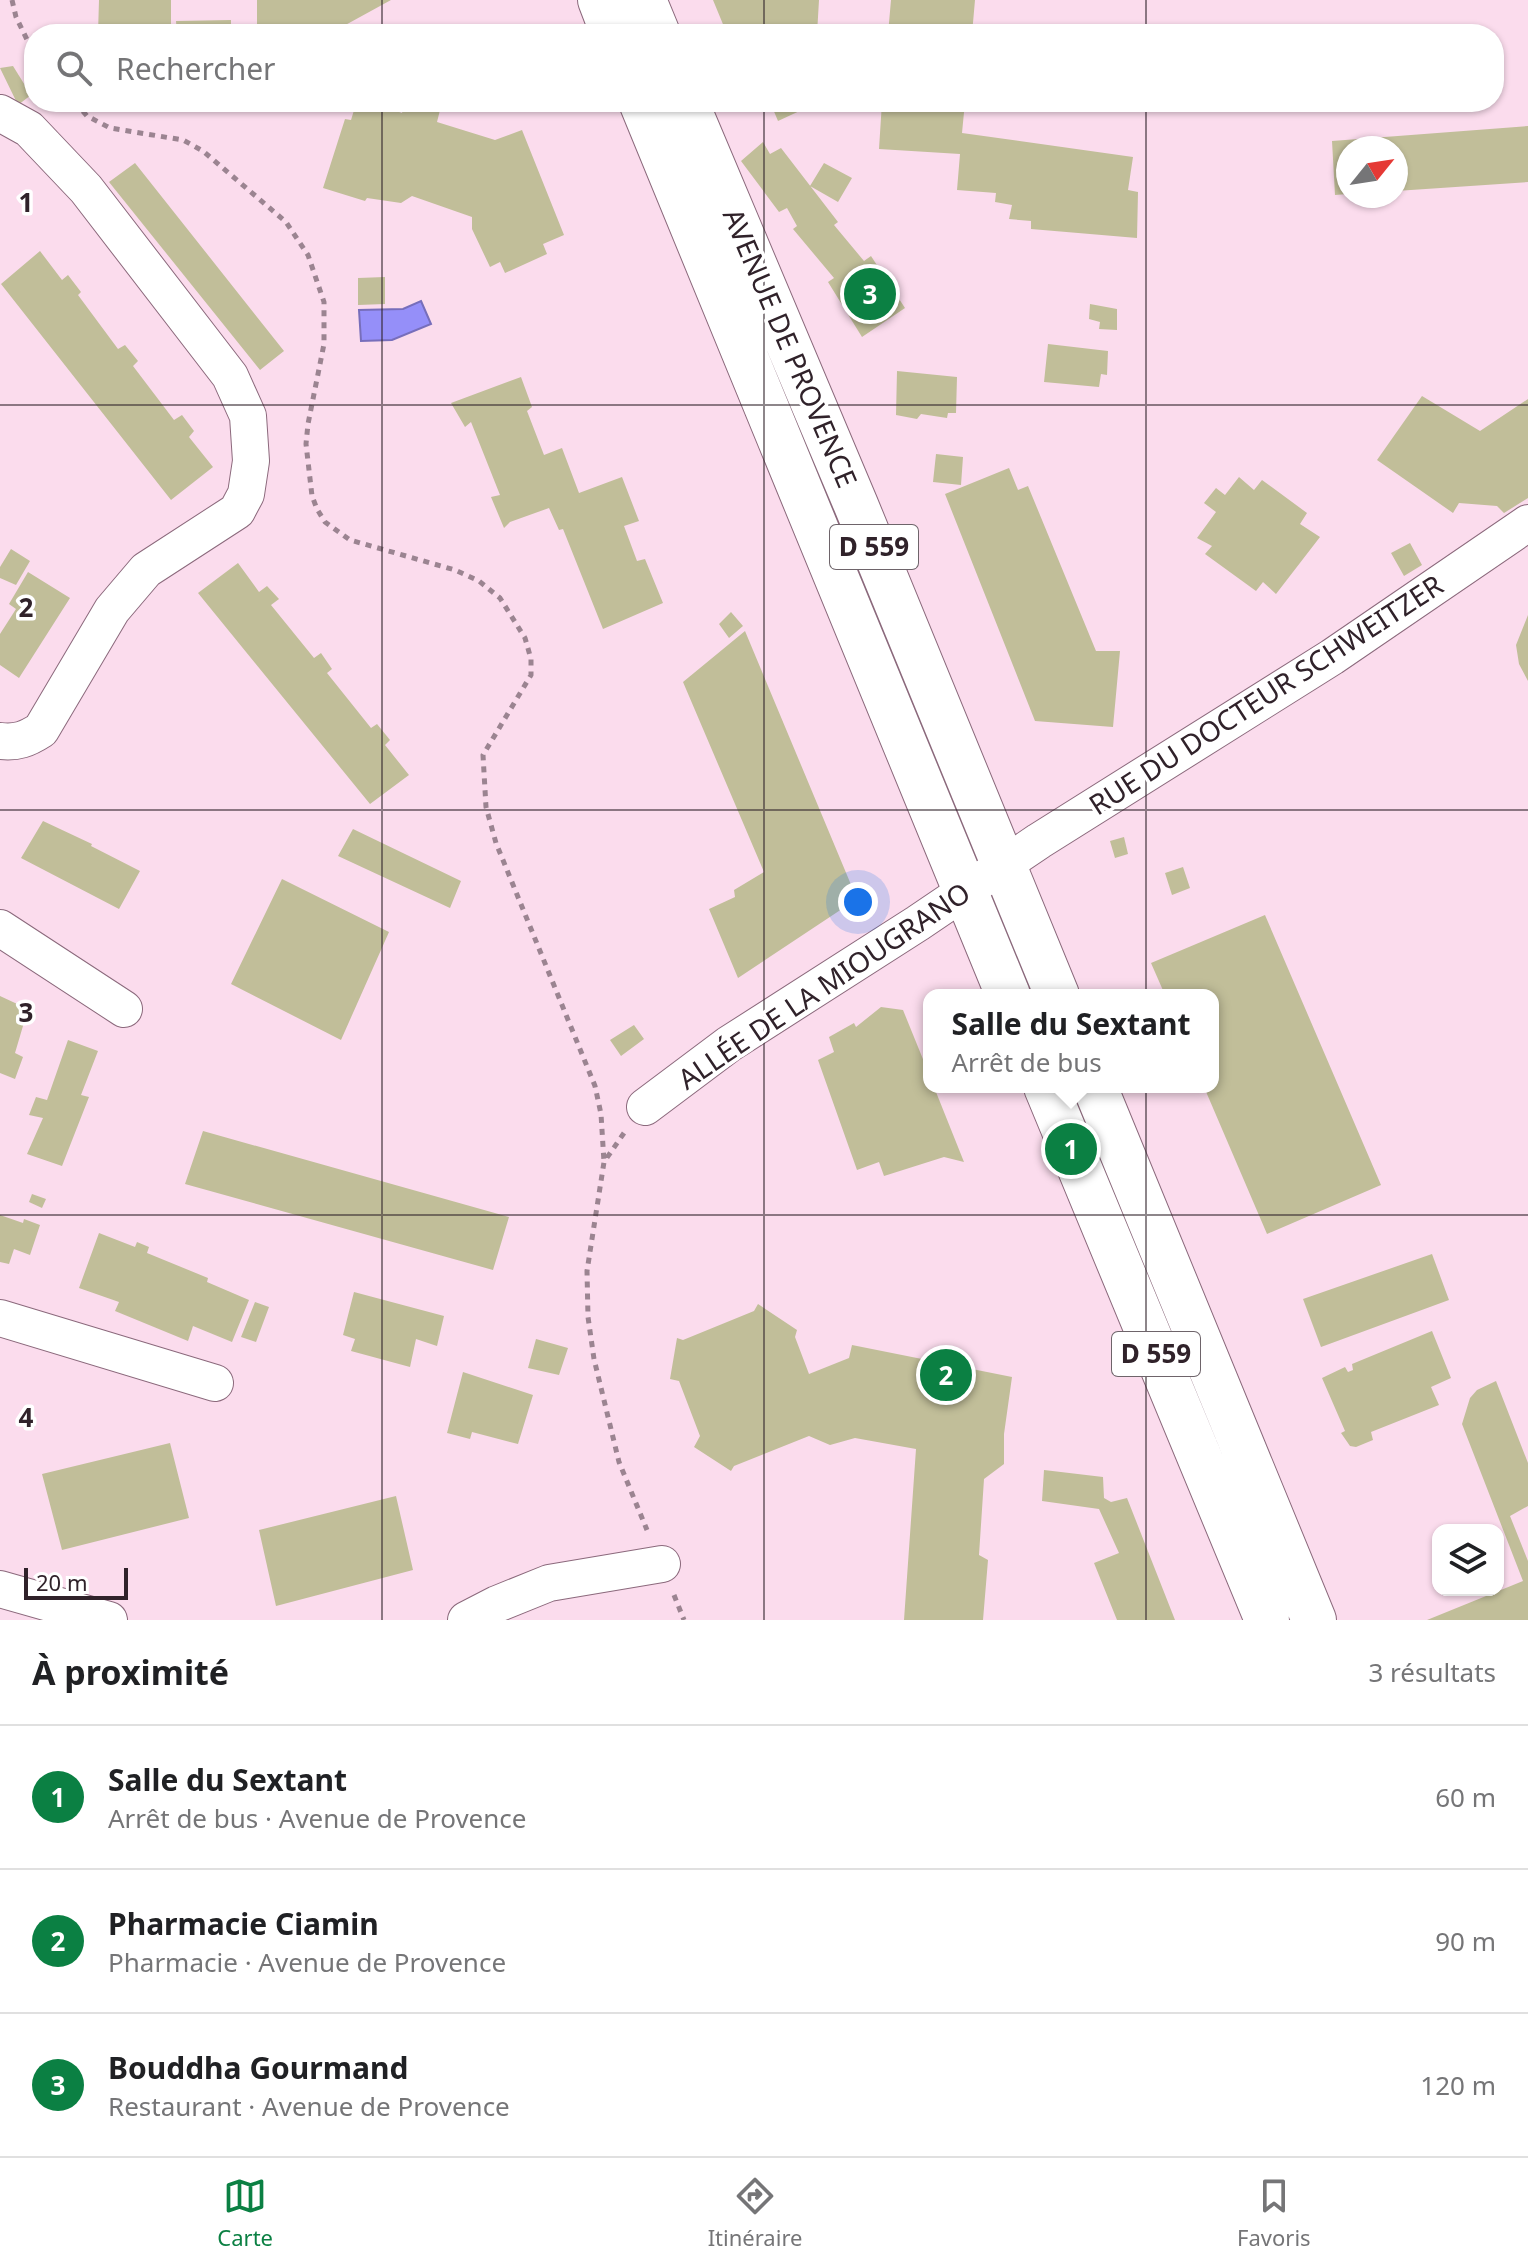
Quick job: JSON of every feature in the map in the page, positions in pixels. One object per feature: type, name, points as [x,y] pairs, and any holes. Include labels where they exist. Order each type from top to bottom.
[{"type":"main road","points":[[600,0],[609,24]]},
{"type":"main road","points":[[644,0],[654,24]]},
{"type":"main road","name":"AVENUE DE PROVENCE","points":[[645,112],[1006,989]]},
{"type":"main road","name":"AVENUE DE PROVENCE","points":[[690,112],[1055,989]]},
{"type":"main road","name":"D 559","points":[[1048,1093],[1267,1620]]},
{"type":"main road","name":"D 559","points":[[1097,1093],[1314,1620]]},
{"type":"street","points":[[0,113],[29,129],[86,189],[230,376],[248,416],[251,461],[246,494],[237,511],[146,570],[112,610],[41,730],[27,739],[0,741]]},
{"type":"street","name":"RUE DU DOCTEUR SCHWEITZER","points":[[1003,864],[1332,657],[1528,523]]},
{"type":"street","name":"ALLÉE DE LA MIOUGRANO","points":[[645,1107],[729,1044],[967,891],[1003,864]]},
{"type":"street","points":[[0,928],[124,1009]]},
{"type":"street","points":[[0,1318],[215,1383]]},
{"type":"street","points":[[466,1620],[549,1583],[662,1564]]},
{"type":"street","points":[[0,1589],[109,1620]]},
{"type":"path","points":[[12,0],[24,33]]},
{"type":"path","points":[[84,112],[110,128],[183,140],[203,151],[286,222],[308,255],[324,302],[324,344],[306,444],[312,496],[317,509],[325,522],[350,540],[455,570],[479,581],[500,598],[525,638],[531,659],[531,675],[483,755],[486,807],[496,843],[595,1086],[601,1114],[604,1162],[587,1271],[588,1317],[594,1359],[619,1462],[684,1620]]},
{"type":"shaded area","points":[[421,301],[431,324],[392,340],[361,341],[359,310],[403,309]]},
{"type":"building","points":[[99,0],[171,0],[171,24],[98,24]]},
{"type":"building","points":[[257,0],[391,0],[347,24],[257,24]]},
{"type":"building","points":[[713,0],[819,0],[818,24],[723,24]]},
{"type":"building","points":[[891,0],[975,0],[973,24],[889,24]]},
{"type":"building","points":[[231,20],[231,24],[176,24],[176,21]]},
{"type":"building","points":[[13,66],[24,84],[24,100],[18,105],[0,68]]},
{"type":"building","points":[[353,112],[440,112],[437,122],[495,140],[522,130],[564,235],[543,244],[547,254],[505,273],[500,262],[490,267],[472,229],[472,217],[412,196],[401,203],[367,198],[365,201],[323,188],[345,119],[351,120]]},
{"type":"building","points":[[774,112],[797,112],[778,121]]},
{"type":"building","points":[[881,112],[964,112],[962,133],[1133,157],[1128,190],[1138,192],[1137,238],[1031,229],[1031,221],[1009,219],[1012,205],[995,202],[996,193],[957,190],[960,154],[879,149]]},
{"type":"building","points":[[1528,126],[1528,182],[1408,190],[1408,136],[1397,136]]},
{"type":"building","points":[[1332,141],[1336,141],[1335,195]]},
{"type":"building","points":[[763,142],[770,154],[781,148],[838,222],[834,225],[864,261],[871,256],[905,308],[862,337],[828,282],[834,278],[793,229],[797,226],[787,208],[779,212],[741,161]]},
{"type":"building","points":[[135,163],[284,351],[260,370],[109,182]]},
{"type":"building","points":[[824,163],[852,178],[838,202],[810,186]]},
{"type":"building","points":[[40,251],[62,280],[68,275],[81,292],[78,295],[118,349],[125,345],[138,361],[133,366],[174,420],[182,415],[194,431],[189,437],[213,467],[171,500],[1,284]]},
{"type":"building","points":[[385,277],[385,304],[358,305],[358,278]]},
{"type":"building","points":[[1090,304],[1117,309],[1117,330],[1099,329],[1100,322],[1089,319]]},
{"type":"building","points":[[1048,344],[1108,351],[1107,375],[1101,374],[1099,387],[1044,382]]},
{"type":"building","points":[[897,371],[957,377],[956,413],[948,413],[947,418],[921,414],[917,419],[896,415]]},
{"type":"building","points":[[521,377],[532,407],[527,411],[544,455],[562,448],[579,493],[622,477],[639,521],[624,526],[637,561],[645,559],[663,603],[603,629],[563,529],[559,530],[549,508],[510,522],[504,528],[491,497],[500,495],[471,422],[465,427],[451,403]]},
{"type":"building","points":[[1422,396],[1480,431],[1528,399],[1528,498],[1504,513],[1497,506],[1459,503],[1453,513],[1377,460]]},
{"type":"building","points":[[936,454],[963,457],[961,485],[933,482]]},
{"type":"building","points":[[1009,468],[1018,490],[1028,486],[1096,651],[1120,651],[1113,727],[1035,721],[945,494]]},
{"type":"building","points":[[1239,477],[1254,490],[1262,480],[1307,513],[1300,524],[1320,537],[1276,594],[1263,582],[1256,591],[1205,554],[1212,546],[1197,538],[1216,512],[1204,503],[1216,488],[1225,495]]},
{"type":"building","points":[[1410,543],[1422,565],[1404,576],[1391,553]]},
{"type":"building","points":[[11,549],[30,561],[16,585],[0,578],[0,567]]},
{"type":"building","points":[[238,563],[259,592],[267,586],[279,599],[271,605],[314,658],[321,653],[332,669],[327,673],[371,728],[377,724],[390,740],[385,745],[409,775],[370,804],[198,593]]},
{"type":"building","points":[[28,572],[70,598],[19,678],[0,665],[0,634],[16,609],[9,604]]},
{"type":"building","points":[[731,612],[743,626],[729,638],[719,624]]},
{"type":"building","points":[[1528,615],[1528,681],[1519,664],[1516,645]]},
{"type":"building","points":[[745,631],[857,899],[738,978],[709,909],[735,897],[734,890],[764,872],[683,682]]},
{"type":"building","points":[[43,821],[140,871],[119,909],[21,858]]},
{"type":"building","points":[[353,829],[461,881],[450,908],[338,856]]},
{"type":"building","points":[[1124,837],[1128,854],[1115,858],[1110,841]]},
{"type":"building","points":[[1183,867],[1190,888],[1172,895],[1165,873]]},
{"type":"building","points":[[282,879],[389,932],[341,1040],[231,984]]},
{"type":"building","points":[[1265,915],[1381,1185],[1267,1234],[1207,1093],[1219,1093],[1219,989],[1162,989],[1151,963]]},
{"type":"building","points":[[0,996],[28,1009],[15,1053],[23,1057],[15,1079],[0,1073]]},
{"type":"building","points":[[881,1007],[903,1010],[923,1059],[923,1093],[936,1093],[964,1162],[944,1157],[884,1176],[879,1162],[857,1170],[818,1060],[834,1052],[829,1037],[854,1023],[856,1027]]},
{"type":"building","points":[[634,1025],[644,1039],[621,1056],[610,1040]]},
{"type":"building","points":[[68,1040],[98,1051],[81,1095],[89,1097],[62,1166],[27,1154],[43,1118],[29,1115],[36,1097],[47,1100]]},
{"type":"building","points":[[203,1131],[509,1217],[493,1270],[185,1184]]},
{"type":"building","points":[[32,1194],[46,1199],[42,1208],[29,1202]]},
{"type":"building","points":[[0,1215],[40,1225],[30,1255],[14,1249],[9,1264],[0,1262]]},
{"type":"building","points":[[99,1233],[135,1247],[137,1242],[149,1247],[147,1253],[208,1278],[207,1282],[249,1300],[232,1342],[193,1326],[188,1341],[115,1311],[119,1302],[79,1288]]},
{"type":"building","points":[[1432,1254],[1449,1300],[1321,1347],[1303,1299]]},
{"type":"building","points":[[354,1292],[444,1316],[437,1346],[416,1339],[410,1367],[351,1351],[355,1339],[343,1335]]},
{"type":"building","points":[[255,1302],[269,1307],[256,1342],[241,1337]]},
{"type":"building","points":[[758,1304],[797,1330],[795,1337],[809,1374],[849,1358],[852,1345],[1012,1377],[1004,1434],[1004,1464],[984,1479],[979,1555],[988,1560],[983,1620],[904,1620],[916,1449],[855,1438],[830,1445],[809,1436],[734,1466],[731,1471],[694,1447],[700,1436],[679,1381],[670,1379],[677,1338],[683,1340],[754,1311]]},
{"type":"building","points":[[1432,1331],[1451,1378],[1431,1387],[1439,1405],[1371,1432],[1373,1440],[1356,1447],[1350,1446],[1341,1433],[1345,1431],[1322,1378],[1345,1367],[1348,1372],[1353,1370],[1352,1364]]},
{"type":"building","points":[[536,1339],[568,1348],[559,1375],[528,1368]]},
{"type":"building","points":[[463,1372],[533,1395],[518,1444],[472,1432],[470,1439],[447,1433]]},
{"type":"building","points":[[1496,1381],[1528,1463],[1528,1506],[1510,1516],[1528,1561],[1528,1620],[1427,1620],[1486,1596],[1504,1596],[1504,1589],[1523,1581],[1504,1532],[1504,1524],[1501,1524],[1462,1424],[1470,1398],[1477,1390]]},
{"type":"building","points":[[170,1443],[189,1518],[62,1550],[42,1474]]},
{"type":"building","points":[[1044,1470],[1103,1477],[1104,1498],[1111,1502],[1127,1498],[1175,1620],[1117,1620],[1094,1563],[1119,1553],[1099,1509],[1042,1501]]},
{"type":"building","points":[[396,1496],[413,1570],[276,1606],[259,1530]]},
{"type":"place","name":"Bouddha Gourmand","points":[[870,294]]},
{"type":"place","name":"Salle du Sextant","points":[[1071,1149]]},
{"type":"place","name":"Pharmacie Ciamin","points":[[946,1375]]}]
